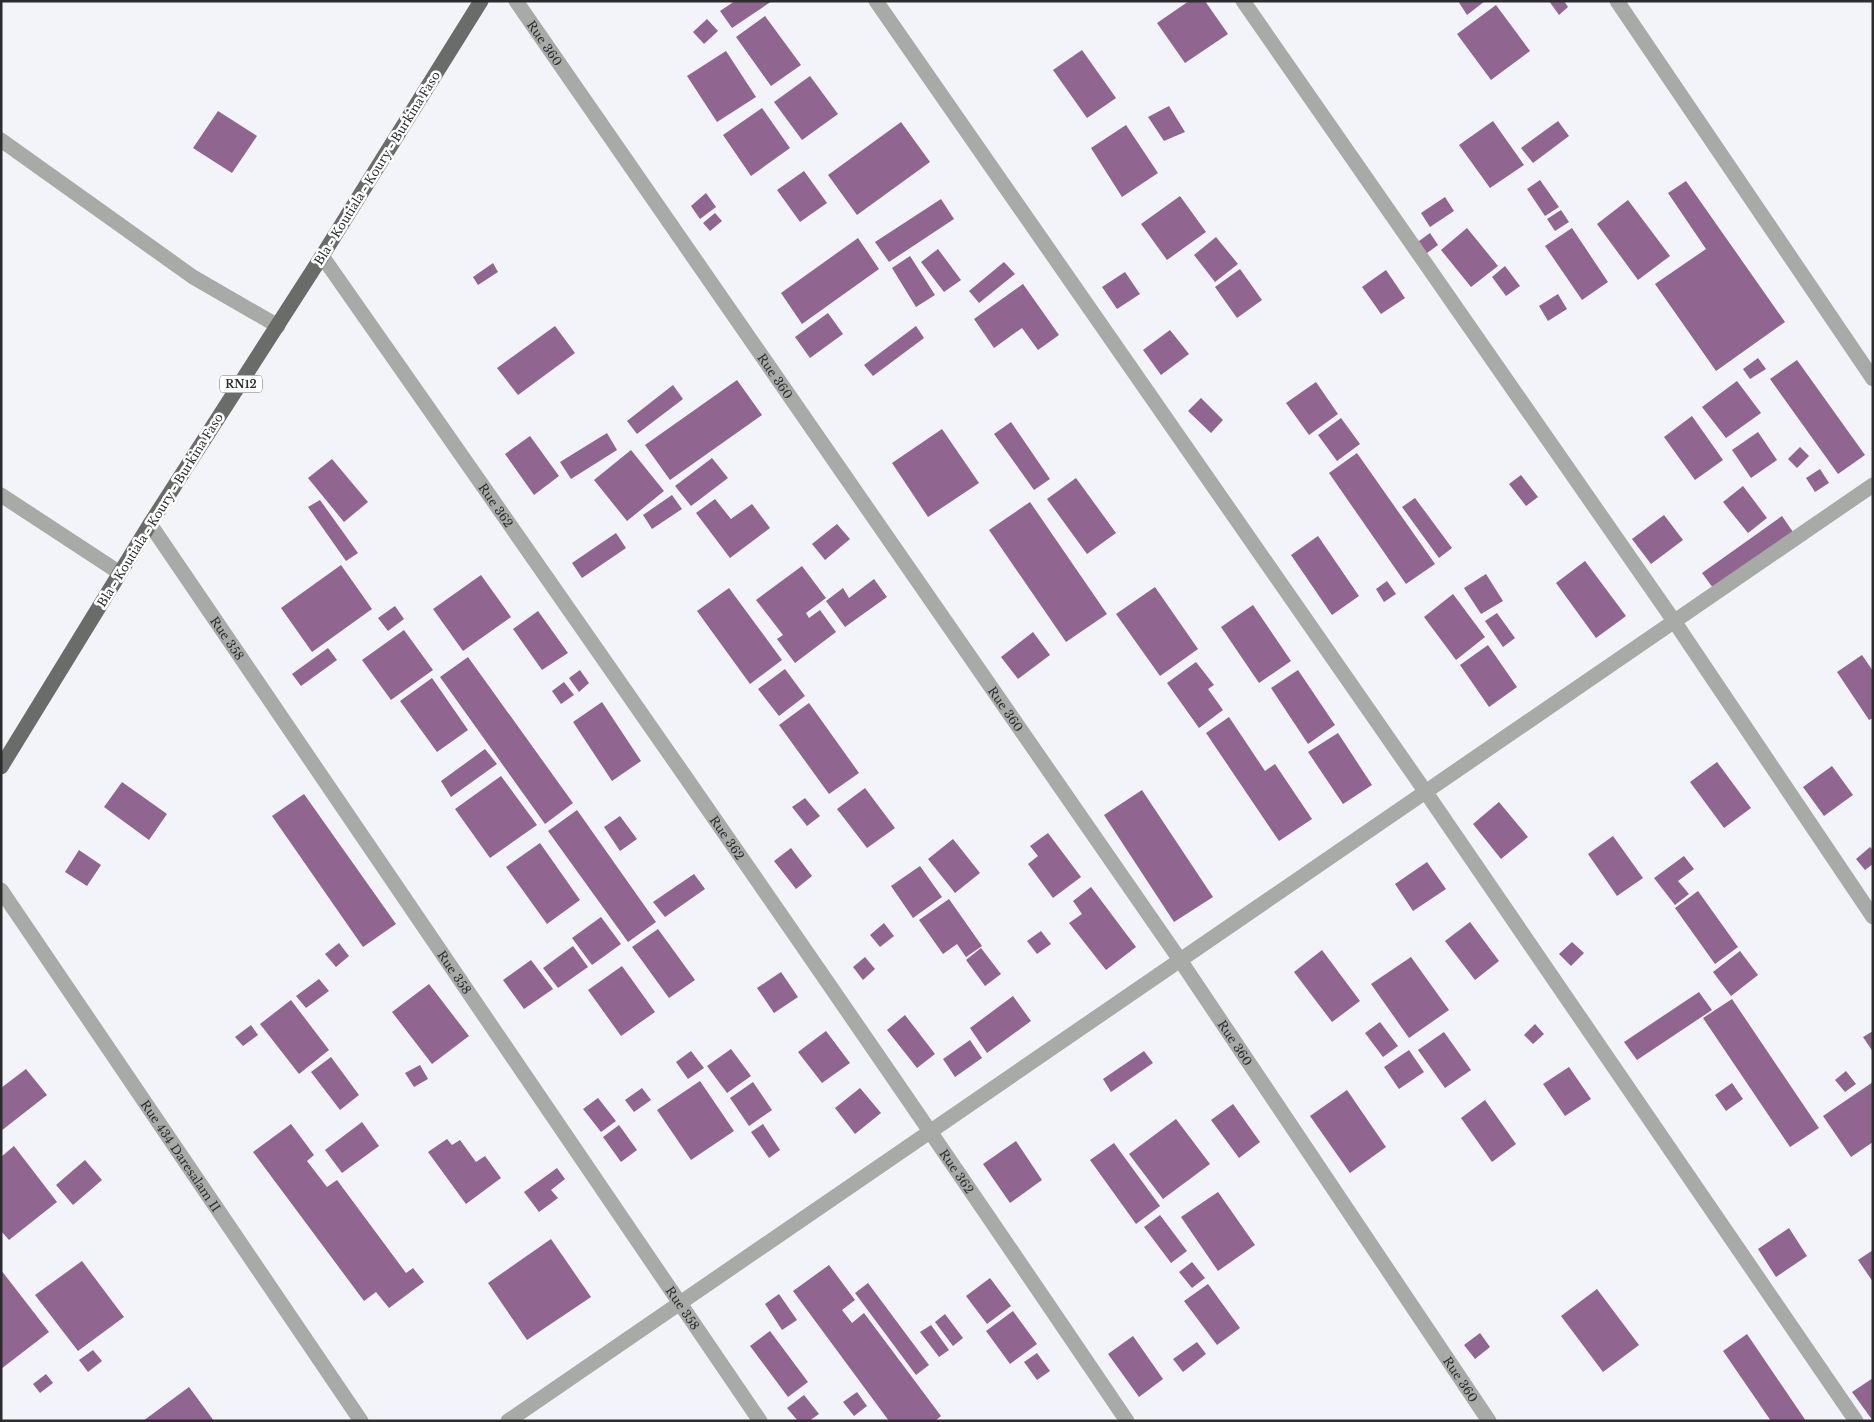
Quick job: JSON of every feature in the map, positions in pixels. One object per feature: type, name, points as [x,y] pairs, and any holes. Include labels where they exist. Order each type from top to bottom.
[{"type":"main road","name":"Bla - Koutiala - Koury - Burkina Faso","points":[[1,767],[150,524],[278,326],[481,1]]},
{"type":"street","name":"Rue 360","points":[[516,1],[1180,960],[1489,1421]]},
{"type":"street","points":[[876,1],[1425,791],[1856,1421]]},
{"type":"street","points":[[1243,1],[1674,621],[1873,917]]},
{"type":"street","points":[[1617,1],[1873,379]]},
{"type":"street","points":[[1,140],[193,276],[278,326]]},
{"type":"street","name":"Rue 362","points":[[322,256],[662,740],[931,1130],[1127,1421]]},
{"type":"street","points":[[508,1421],[1873,485]]},
{"type":"street","points":[[1,495],[120,573]]},
{"type":"street","name":"Rue 358","points":[[150,524],[760,1421]]},
{"type":"street","name":"Rue 434 Daresalam II","points":[[1,890],[361,1421]]},
{"type":"building","points":[[735,1],[772,1],[732,28],[720,11]]},
{"type":"building","points":[[1189,1],[1205,1],[1228,34],[1185,63],[1157,23]]},
{"type":"building","points":[[1458,1],[1485,1],[1467,15]]},
{"type":"building","points":[[1549,1],[1564,1],[1568,7],[1559,15]]},
{"type":"building","points":[[1496,5],[1530,51],[1491,80],[1457,34]]},
{"type":"building","points":[[765,16],[801,65],[771,86],[736,37]]},
{"type":"building","points":[[707,19],[718,31],[704,44],[693,32]]},
{"type":"building","points":[[1082,50],[1116,98],[1087,118],[1053,70]]},
{"type":"building","points":[[726,51],[756,97],[717,122],[687,76]]},
{"type":"building","points":[[810,76],[838,114],[802,140],[774,102]]},
{"type":"building","points":[[1169,106],[1185,132],[1164,141],[1148,117]]},
{"type":"building","points":[[762,108],[790,148],[751,176],[723,135]]},
{"type":"building","points":[[218,111],[257,136],[232,173],[193,148]]},
{"type":"building","points":[[1493,121],[1524,165],[1490,188],[1459,145]]},
{"type":"building","points":[[1558,121],[1569,136],[1533,163],[1521,148]]},
{"type":"building","points":[[901,122],[930,162],[857,215],[828,175]]},
{"type":"building","points":[[1126,125],[1158,173],[1122,197],[1091,148]]},
{"type":"building","points":[[804,171],[827,203],[800,222],[777,190]]},
{"type":"building","points":[[1540,180],[1559,207],[1545,216],[1527,189]]},
{"type":"building","points":[[1686,181],[1785,322],[1716,371],[1655,284],[1706,249],[1668,193]]},
{"type":"building","points":[[706,193],[716,207],[700,219],[691,206]]},
{"type":"building","points":[[1180,196],[1206,232],[1167,260],[1141,224]]},
{"type":"building","points":[[1445,197],[1454,211],[1430,227],[1421,213]]},
{"type":"building","points":[[941,199],[954,219],[889,262],[875,242]]},
{"type":"building","points":[[1628,200],[1670,256],[1638,280],[1597,224]]},
{"type":"building","points":[[1561,210],[1569,222],[1555,231],[1547,219]]},
{"type":"building","points":[[715,213],[722,221],[710,231],[703,223]]},
{"type":"building","points":[[1467,228],[1498,266],[1471,287],[1441,250]]},
{"type":"building","points":[[1572,228],[1608,282],[1582,300],[1545,246]]},
{"type":"building","points":[[1430,233],[1438,245],[1423,256],[1415,244]]},
{"type":"building","points":[[1216,237],[1238,264],[1215,282],[1194,255]]},
{"type":"building","points":[[858,238],[879,269],[802,324],[781,293]]},
{"type":"building","points":[[938,249],[961,280],[944,292],[921,262]]},
{"type":"building","points":[[910,256],[935,295],[916,307],[892,268]]},
{"type":"building","points":[[1004,262],[1015,274],[979,303],[969,291]]},
{"type":"building","points":[[493,263],[498,272],[478,285],[473,277]]},
{"type":"building","points":[[1505,266],[1520,286],[1506,296],[1492,277]]},
{"type":"building","points":[[1240,269],[1262,300],[1237,318],[1215,287]]},
{"type":"building","points":[[1386,270],[1405,298],[1381,314],[1362,287]]},
{"type":"building","points":[[1125,272],[1140,294],[1117,309],[1102,287]]},
{"type":"building","points":[[1023,284],[1059,335],[1038,350],[1022,328],[994,348],[974,319]]},
{"type":"building","points":[[1558,294],[1567,309],[1548,321],[1539,306]]},
{"type":"building","points":[[828,313],[843,334],[810,358],[795,337]]},
{"type":"building","points":[[555,326],[575,353],[518,395],[497,368]]},
{"type":"building","points":[[916,326],[924,338],[873,376],[864,365]]},
{"type":"building","points":[[1170,330],[1189,354],[1161,375],[1143,350]]},
{"type":"building","points":[[1758,358],[1766,369],[1750,379],[1743,369]]},
{"type":"building","points":[[1797,360],[1865,455],[1838,474],[1770,379]]},
{"type":"building","points":[[737,380],[762,415],[670,480],[645,445]]},
{"type":"building","points":[[1737,381],[1761,413],[1726,438],[1702,407]]},
{"type":"building","points":[[1316,382],[1338,414],[1309,435],[1286,403]]},
{"type":"building","points":[[673,385],[683,399],[637,434],[627,421]]},
{"type":"building","points":[[1201,398],[1223,420],[1211,433],[1188,411]]},
{"type":"building","points":[[1692,416],[1723,460],[1695,480],[1664,437]]},
{"type":"building","points":[[1341,418],[1360,444],[1337,461],[1318,435]]},
{"type":"building","points":[[1011,422],[1050,479],[1034,490],[994,434]]},
{"type":"building","points":[[942,429],[979,483],[928,517],[892,463]]},
{"type":"building","points":[[1758,432],[1777,460],[1751,478],[1732,450]]},
{"type":"building","points":[[607,433],[617,450],[571,479],[560,462]]},
{"type":"building","points":[[530,436],[559,476],[534,495],[505,454]]},
{"type":"building","points":[[1800,447],[1809,456],[1797,468],[1788,459]]},
{"type":"building","points":[[631,450],[664,491],[627,521],[594,480]]},
{"type":"building","points":[[1357,453],[1435,564],[1406,584],[1329,473]]},
{"type":"building","points":[[712,458],[728,478],[691,506],[675,486]]},
{"type":"building","points":[[332,459],[368,502],[344,522],[308,478]]},
{"type":"building","points":[[1820,469],[1829,483],[1815,492],[1806,478]]},
{"type":"building","points":[[1521,475],[1538,497],[1526,506],[1509,484]]},
{"type":"building","points":[[1076,478],[1116,533],[1087,554],[1047,499]]},
{"type":"building","points":[[1743,486],[1767,518],[1748,533],[1723,502]]},
{"type":"building","points":[[672,495],[682,509],[652,529],[643,515]]},
{"type":"building","points":[[1415,498],[1452,548],[1439,558],[1402,507]]},
{"type":"building","points":[[715,499],[731,519],[752,504],[770,528],[730,558],[696,513]]},
{"type":"building","points":[[320,500],[358,553],[346,561],[308,507]]},
{"type":"building","points":[[1030,502],[1107,614],[1066,642],[989,530]]},
{"type":"building","points":[[1664,515],[1683,540],[1651,564],[1632,539]]},
{"type":"building","points":[[1782,516],[1793,532],[1713,588],[1702,573]]},
{"type":"building","points":[[837,524],[850,539],[825,560],[812,544]]},
{"type":"building","points":[[616,533],[626,548],[582,578],[572,563]]},
{"type":"building","points":[[1318,536],[1359,596],[1332,615],[1291,555]]},
{"type":"building","points":[[1585,561],[1626,616],[1596,638],[1556,583]]},
{"type":"building","points":[[341,565],[372,609],[312,652],[281,608]]},
{"type":"building","points":[[802,566],[826,598],[806,613],[809,618],[820,610],[836,632],[795,663],[777,639],[783,635],[756,600]]},
{"type":"building","points":[[1486,574],[1503,601],[1481,614],[1464,588]]},
{"type":"building","points":[[481,575],[511,617],[463,651],[433,609]]},
{"type":"building","points":[[874,579],[887,597],[845,627],[826,601],[843,588],[849,598]]},
{"type":"building","points":[[1387,581],[1396,594],[1384,602],[1376,589]]},
{"type":"building","points":[[1155,587],[1198,649],[1160,676],[1116,614]]},
{"type":"building","points":[[729,588],[782,660],[750,684],[697,611]]},
{"type":"building","points":[[1453,594],[1485,637],[1456,660],[1424,617]]},
{"type":"building","points":[[1253,605],[1291,661],[1259,683],[1221,627]]},
{"type":"building","points":[[395,606],[404,619],[388,631],[378,618]]},
{"type":"building","points":[[538,611],[568,653],[542,670],[513,629]]},
{"type":"building","points":[[1497,613],[1515,638],[1503,647],[1485,621]]},
{"type":"building","points":[[404,630],[433,670],[391,700],[362,660]]},
{"type":"building","points":[[1033,632],[1050,655],[1018,679],[1001,657]]},
{"type":"building","points":[[1488,645],[1517,687],[1489,707],[1460,665]]},
{"type":"building","points":[[328,648],[337,660],[301,686],[292,674]]},
{"type":"building","points":[[1862,655],[1873,671],[1873,718],[1869,720],[1837,672]]},
{"type":"building","points":[[468,657],[573,803],[545,824],[440,677]]},
{"type":"building","points":[[1196,662],[1214,685],[1208,689],[1223,710],[1199,728],[1167,683]]},
{"type":"building","points":[[785,669],[805,696],[779,716],[758,689]]},
{"type":"building","points":[[580,670],[589,683],[579,692],[569,678]]},
{"type":"building","points":[[1298,670],[1335,725],[1308,744],[1271,688]]},
{"type":"building","points":[[432,678],[468,730],[437,752],[400,701]]},
{"type":"building","points":[[564,682],[574,695],[561,704],[552,691]]},
{"type":"building","points":[[602,702],[641,761],[612,781],[573,722]]},
{"type":"building","points":[[809,703],[859,773],[829,794],[779,725]]},
{"type":"building","points":[[1229,717],[1265,771],[1275,764],[1312,819],[1279,841],[1206,733]]},
{"type":"building","points":[[1338,733],[1372,785],[1343,804],[1308,752]]},
{"type":"building","points":[[485,749],[497,764],[451,797],[441,781]]},
{"type":"building","points":[[1717,762],[1751,808],[1724,828],[1690,782]]},
{"type":"building","points":[[1832,766],[1853,795],[1824,816],[1803,787]]},
{"type":"building","points":[[501,776],[537,825],[490,858],[455,809]]},
{"type":"building","points":[[122,782],[167,814],[149,840],[104,807]]},
{"type":"building","points":[[865,788],[895,828],[867,848],[837,809]]},
{"type":"building","points":[[1142,790],[1213,897],[1174,922],[1104,815]]},
{"type":"building","points":[[304,794],[396,924],[363,947],[272,816]]},
{"type":"building","points":[[805,798],[820,816],[807,826],[792,807]]},
{"type":"building","points":[[1499,802],[1528,837],[1501,859],[1473,824]]},
{"type":"building","points":[[577,810],[656,922],[628,942],[548,831]]},
{"type":"building","points":[[620,816],[637,839],[620,851],[604,827]]},
{"type":"building","points":[[1048,833],[1081,877],[1053,898],[1028,864],[1038,856],[1030,846]]},
{"type":"building","points":[[1613,836],[1643,878],[1617,896],[1588,854]]},
{"type":"building","points":[[953,839],[980,873],[955,893],[928,859]]},
{"type":"building","points":[[540,843],[580,900],[547,924],[506,867]]},
{"type":"building","points":[[1870,847],[1873,850],[1873,864],[1865,870],[1856,859]]},
{"type":"building","points":[[791,848],[812,876],[796,889],[774,861]]},
{"type":"building","points":[[79,850],[101,865],[87,886],[65,872]]},
{"type":"building","points":[[1684,856],[1694,869],[1678,881],[1689,894],[1675,905],[1654,878]]},
{"type":"building","points":[[1427,862],[1446,889],[1413,911],[1395,884]]},
{"type":"building","points":[[920,866],[942,897],[913,918],[891,886]]},
{"type":"building","points":[[694,874],[705,889],[665,917],[653,902]]},
{"type":"building","points":[[1091,887],[1136,947],[1106,970],[1069,923],[1082,914],[1073,901]]},
{"type":"building","points":[[1698,891],[1738,947],[1715,964],[1675,908]]},
{"type":"building","points":[[949,899],[982,946],[966,957],[957,944],[943,954],[919,920]]},
{"type":"building","points":[[601,917],[621,944],[592,965],[572,938]]},
{"type":"building","points":[[1470,922],[1499,961],[1475,980],[1445,941]]},
{"type":"building","points":[[884,923],[894,936],[880,947],[870,935]]},
{"type":"building","points":[[658,929],[695,980],[669,998],[632,947]]},
{"type":"building","points":[[1041,931],[1051,944],[1037,954],[1027,941]]},
{"type":"building","points":[[1572,942],[1584,953],[1571,966],[1559,954]]},
{"type":"building","points":[[339,943],[349,956],[336,967],[325,954]]},
{"type":"building","points":[[573,946],[588,967],[558,988],[543,968]]},
{"type":"building","points":[[981,948],[1001,974],[985,986],[966,960]]},
{"type":"building","points":[[1322,950],[1360,1001],[1332,1022],[1294,972]]},
{"type":"building","points":[[1740,951],[1758,975],[1731,996],[1713,972]]},
{"type":"building","points":[[865,957],[875,969],[863,980],[853,967]]},
{"type":"building","points":[[1411,957],[1449,1010],[1409,1038],[1371,984]]},
{"type":"building","points":[[531,960],[553,989],[524,1009],[503,980]]},
{"type":"building","points":[[622,966],[655,1012],[621,1036],[588,990]]},
{"type":"building","points":[[781,972],[798,997],[774,1013],[757,988]]},
{"type":"building","points":[[319,979],[329,991],[306,1008],[296,996]]},
{"type":"building","points":[[429,984],[469,1036],[432,1064],[392,1012]]},
{"type":"building","points":[[1699,992],[1712,1010],[1637,1060],[1624,1042]]},
{"type":"building","points":[[1013,996],[1031,1021],[987,1053],[970,1028]]},
{"type":"building","points":[[1732,999],[1819,1128],[1790,1147],[1703,1018]]},
{"type":"building","points":[[291,1000],[329,1050],[299,1074],[260,1024]]},
{"type":"building","points":[[905,1015],[935,1054],[917,1068],[887,1030]]},
{"type":"building","points":[[1380,1022],[1398,1046],[1383,1057],[1365,1033]]},
{"type":"building","points":[[1535,1024],[1544,1034],[1533,1044],[1524,1035]]},
{"type":"building","points":[[251,1025],[258,1035],[243,1046],[235,1037]]},
{"type":"building","points":[[826,1031],[850,1063],[822,1083],[798,1052]]},
{"type":"building","points":[[1873,1031],[1873,1052],[1863,1037]]},
{"type":"building","points":[[1444,1032],[1471,1070],[1445,1088],[1418,1050]]},
{"type":"building","points":[[970,1040],[982,1058],[955,1077],[943,1059]]},
{"type":"building","points":[[731,1049],[751,1076],[727,1093],[707,1066]]},
{"type":"building","points":[[1409,1050],[1424,1072],[1399,1089],[1384,1067]]},
{"type":"building","points":[[691,1051],[704,1068],[688,1079],[676,1062]]},
{"type":"building","points":[[1144,1051],[1153,1063],[1111,1092],[1103,1079]]},
{"type":"building","points":[[331,1057],[359,1095],[340,1110],[311,1072]]},
{"type":"building","points":[[420,1065],[428,1079],[414,1087],[405,1073]]},
{"type":"building","points":[[1569,1067],[1591,1099],[1565,1116],[1543,1084]]},
{"type":"building","points":[[26,1069],[47,1095],[1,1131],[1,1088]]},
{"type":"building","points":[[1846,1071],[1856,1084],[1845,1092],[1835,1080]]},
{"type":"building","points":[[700,1081],[734,1131],[691,1160],[657,1110]]},
{"type":"building","points":[[753,1082],[772,1110],[749,1126],[730,1098]]},
{"type":"building","points":[[1873,1082],[1873,1142],[1851,1157],[1823,1116]]},
{"type":"building","points":[[1732,1083],[1743,1099],[1726,1111],[1715,1095]]},
{"type":"building","points":[[642,1088],[651,1100],[634,1112],[625,1100]]},
{"type":"building","points":[[860,1088],[881,1113],[855,1134],[835,1108]]},
{"type":"building","points":[[1347,1090],[1386,1147],[1350,1173],[1310,1116]]},
{"type":"building","points":[[598,1098],[616,1121],[601,1132],[583,1109]]},
{"type":"building","points":[[1485,1100],[1516,1144],[1492,1162],[1461,1118]]},
{"type":"building","points":[[1233,1104],[1260,1142],[1239,1158],[1211,1120]]},
{"type":"building","points":[[1176,1119],[1210,1164],[1163,1199],[1129,1154]]},
{"type":"building","points":[[362,1122],[379,1146],[342,1173],[325,1150]]},
{"type":"building","points":[[291,1124],[314,1155],[307,1161],[327,1187],[337,1180],[406,1273],[413,1268],[424,1282],[389,1308],[376,1292],[364,1301],[253,1152]]},
{"type":"building","points":[[763,1124],[780,1150],[769,1158],[751,1132]]},
{"type":"building","points":[[619,1125],[637,1150],[621,1162],[603,1137]]},
{"type":"building","points":[[447,1139],[452,1145],[460,1140],[476,1162],[485,1156],[501,1178],[466,1204],[428,1152]]},
{"type":"building","points":[[1016,1141],[1042,1180],[1010,1203],[983,1164]]},
{"type":"building","points":[[1114,1143],[1160,1206],[1136,1224],[1090,1160]]},
{"type":"building","points":[[14,1146],[57,1202],[9,1240],[1,1231],[1,1157]]},
{"type":"building","points":[[85,1160],[102,1180],[73,1205],[56,1185]]},
{"type":"building","points":[[557,1168],[565,1179],[551,1190],[558,1198],[539,1212],[524,1192]]},
{"type":"building","points":[[1218,1192],[1255,1245],[1218,1271],[1181,1217]]},
{"type":"building","points":[[1160,1215],[1187,1251],[1171,1263],[1144,1227]]},
{"type":"building","points":[[1789,1228],[1807,1256],[1776,1277],[1758,1249]]},
{"type":"building","points":[[551,1239],[591,1297],[527,1340],[488,1283]]},
{"type":"building","points":[[1873,1250],[1873,1282],[1858,1260]]},
{"type":"building","points":[[82,1261],[124,1317],[78,1351],[35,1295]]},
{"type":"building","points":[[1192,1262],[1205,1278],[1192,1288],[1179,1272]]},
{"type":"building","points":[[829,1265],[855,1300],[842,1310],[852,1323],[864,1313],[941,1416],[935,1421],[889,1421],[793,1291]]},
{"type":"building","points":[[1,1270],[49,1332],[1,1369]]},
{"type":"building","points":[[990,1278],[1011,1306],[987,1324],[966,1296]]},
{"type":"building","points":[[868,1283],[929,1365],[916,1375],[855,1293]]},
{"type":"building","points":[[1208,1284],[1240,1328],[1217,1345],[1184,1301]]},
{"type":"building","points":[[1597,1289],[1639,1345],[1603,1372],[1561,1316]]},
{"type":"building","points":[[779,1294],[797,1320],[782,1330],[765,1304]]},
{"type":"building","points":[[1013,1311],[1037,1344],[1010,1364],[986,1331]]},
{"type":"building","points":[[945,1314],[963,1338],[953,1346],[935,1322]]},
{"type":"building","points":[[931,1325],[949,1350],[939,1357],[920,1332]]},
{"type":"building","points":[[770,1331],[808,1382],[788,1397],[750,1346]]},
{"type":"building","points":[[1480,1333],[1490,1347],[1475,1359],[1464,1345]]},
{"type":"building","points":[[1747,1334],[1806,1421],[1771,1421],[1723,1351]]},
{"type":"building","points":[[1133,1336],[1163,1379],[1139,1397],[1108,1354]]},
{"type":"building","points":[[1197,1342],[1206,1354],[1183,1372],[1173,1359]]},
{"type":"building","points":[[93,1350],[102,1361],[88,1372],[79,1360]]},
{"type":"building","points":[[1037,1353],[1050,1371],[1037,1380],[1024,1362]]},
{"type":"building","points":[[46,1374],[53,1383],[40,1393],[33,1384]]},
{"type":"building","points":[[1873,1378],[1873,1421],[1852,1392]]},
{"type":"building","points":[[189,1387],[214,1421],[143,1421]]},
{"type":"building","points":[[857,1392],[867,1406],[854,1416],[843,1402]]},
{"type":"building","points":[[804,1395],[819,1414],[809,1421],[798,1421],[787,1408]]}]
